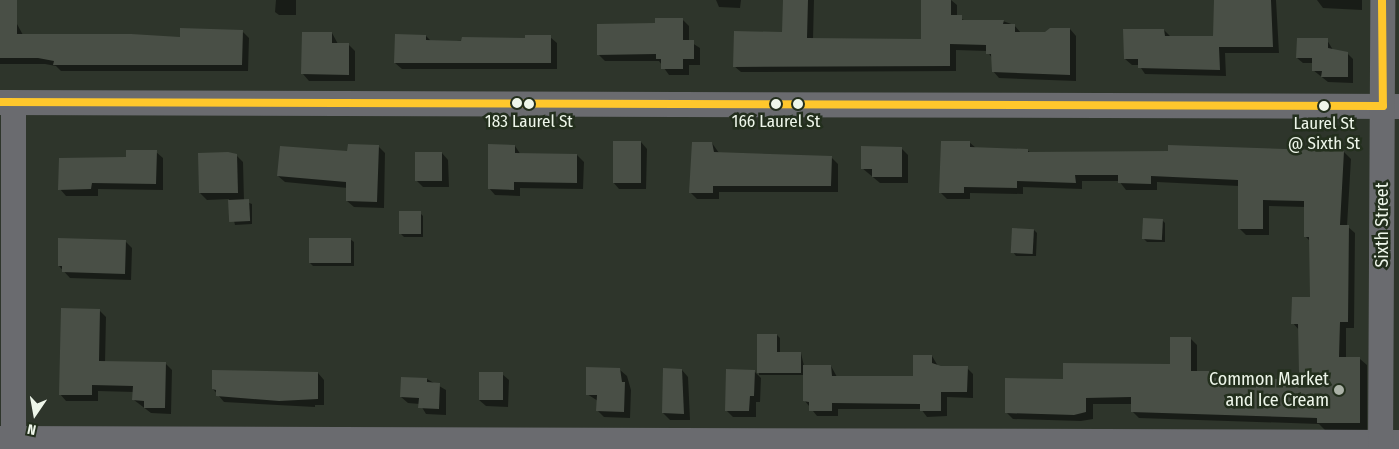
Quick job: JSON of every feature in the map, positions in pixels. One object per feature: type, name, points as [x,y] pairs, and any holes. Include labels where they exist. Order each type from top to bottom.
[{"type":"street","name":"Sixth Street","points":[[1382,0],[1391,106],[1387,444]]},
{"type":"street","points":[[1387,444],[9,442],[7,102],[1391,106]]},
{"type":"building","points":[[0,0],[17,0],[17,34],[131,34],[180,37],[180,28],[243,30],[242,65],[53,65],[54,61],[38,58],[0,58]]},
{"type":"building","points":[[783,0],[808,0],[807,38],[921,39],[921,0],[951,0],[951,15],[962,15],[962,20],[1004,20],[1003,24],[1015,24],[1015,32],[1045,32],[1050,28],[1070,28],[1070,75],[992,72],[991,54],[986,54],[986,45],[950,44],[950,66],[733,67],[734,31],[782,32]]},
{"type":"building","points":[[1214,0],[1271,0],[1273,47],[1219,47],[1220,70],[1138,68],[1138,59],[1124,59],[1123,29],[1164,29],[1165,36],[1213,36]]},
{"type":"building","points":[[655,18],[683,18],[683,40],[694,40],[694,59],[683,59],[683,69],[661,69],[661,59],[656,59],[656,54],[597,55],[597,24],[655,23]]},
{"type":"building","points":[[302,32],[332,32],[332,43],[349,43],[349,75],[301,74]]},
{"type":"building","points":[[395,34],[426,35],[426,40],[461,41],[462,37],[525,38],[525,35],[551,35],[551,63],[394,63]]},
{"type":"building","points":[[1297,38],[1328,38],[1328,48],[1348,52],[1348,77],[1321,77],[1322,71],[1312,71],[1312,58],[1296,58]]},
{"type":"building","points":[[613,141],[641,141],[641,183],[613,183]]},
{"type":"building","points":[[941,141],[970,141],[970,147],[1028,149],[1028,152],[1168,151],[1168,145],[1344,151],[1340,225],[1349,225],[1348,322],[1340,322],[1339,357],[1360,357],[1360,423],[1317,423],[1317,418],[1131,412],[1131,397],[1086,398],[1086,412],[1074,415],[1005,413],[1005,378],[1063,379],[1063,363],[1170,364],[1170,337],[1191,337],[1191,371],[1209,371],[1209,378],[1282,379],[1282,373],[1299,373],[1298,324],[1291,324],[1292,297],[1310,297],[1309,237],[1304,237],[1304,201],[1263,200],[1263,229],[1238,229],[1238,180],[1151,176],[1151,184],[1118,183],[1118,175],[1075,175],[1076,183],[1017,181],[1017,188],[964,187],[964,193],[939,193]]},
{"type":"building","points":[[692,142],[712,142],[714,152],[832,156],[831,186],[713,186],[713,193],[689,193]]},
{"type":"building","points":[[348,144],[379,145],[377,202],[346,201],[346,182],[277,176],[280,146],[347,151]]},
{"type":"building","points":[[488,144],[515,145],[515,153],[577,154],[577,183],[514,182],[514,190],[488,189]]},
{"type":"building","points":[[861,146],[902,147],[902,177],[872,177],[872,169],[861,169]]},
{"type":"building","points":[[126,150],[157,150],[156,184],[92,183],[91,189],[58,190],[59,158],[126,157]]},
{"type":"building","points":[[228,152],[237,154],[238,193],[199,193],[198,153]]},
{"type":"building","points":[[415,152],[442,152],[442,181],[415,181]]},
{"type":"building","points":[[249,199],[250,221],[229,222],[228,200]]},
{"type":"building","points":[[399,211],[421,211],[421,234],[399,234]]},
{"type":"building","points":[[1143,218],[1163,219],[1162,240],[1142,239]]},
{"type":"building","points":[[1012,228],[1034,229],[1033,254],[1011,253]]},
{"type":"building","points":[[58,238],[126,240],[125,274],[62,272],[62,266],[58,266]]},
{"type":"building","points":[[309,238],[351,238],[351,263],[309,263]]},
{"type":"building","points":[[61,308],[100,309],[99,361],[166,362],[165,408],[144,408],[144,401],[132,400],[133,386],[92,385],[92,395],[59,395]]},
{"type":"building","points":[[757,334],[777,334],[777,352],[801,352],[801,373],[757,373]]},
{"type":"building","points":[[913,355],[932,355],[932,363],[941,366],[968,366],[967,392],[941,392],[941,411],[920,411],[920,404],[832,403],[832,411],[809,411],[809,402],[803,401],[803,365],[831,365],[832,376],[913,376]]},
{"type":"building","points":[[586,367],[620,368],[622,382],[625,382],[624,412],[596,411],[597,395],[586,395]]},
{"type":"building","points":[[663,368],[682,369],[684,414],[662,413]]},
{"type":"building","points":[[726,369],[755,370],[754,396],[750,396],[749,411],[725,411]]},
{"type":"building","points":[[212,370],[318,372],[318,399],[279,401],[216,396],[216,390],[212,389]]},
{"type":"building","points":[[479,372],[503,372],[503,400],[479,400]]},
{"type":"building","points":[[401,377],[427,378],[427,382],[440,383],[439,409],[418,408],[419,398],[400,397]]},
{"type":"transit line","points":[[1382,0],[1383,106]]},
{"type":"transit line","points":[[0,102],[1383,106]]},
{"type":"place","name":"183 Laurel St","points":[[529,104]]},
{"type":"place","name":"166 Laurel St","points":[[776,104]]},
{"type":"place","name":"Laurel St @ Sixth St","points":[[1324,106]]},
{"type":"place","name":"Common Market and Ice Cream","points":[[1339,390]]}]
